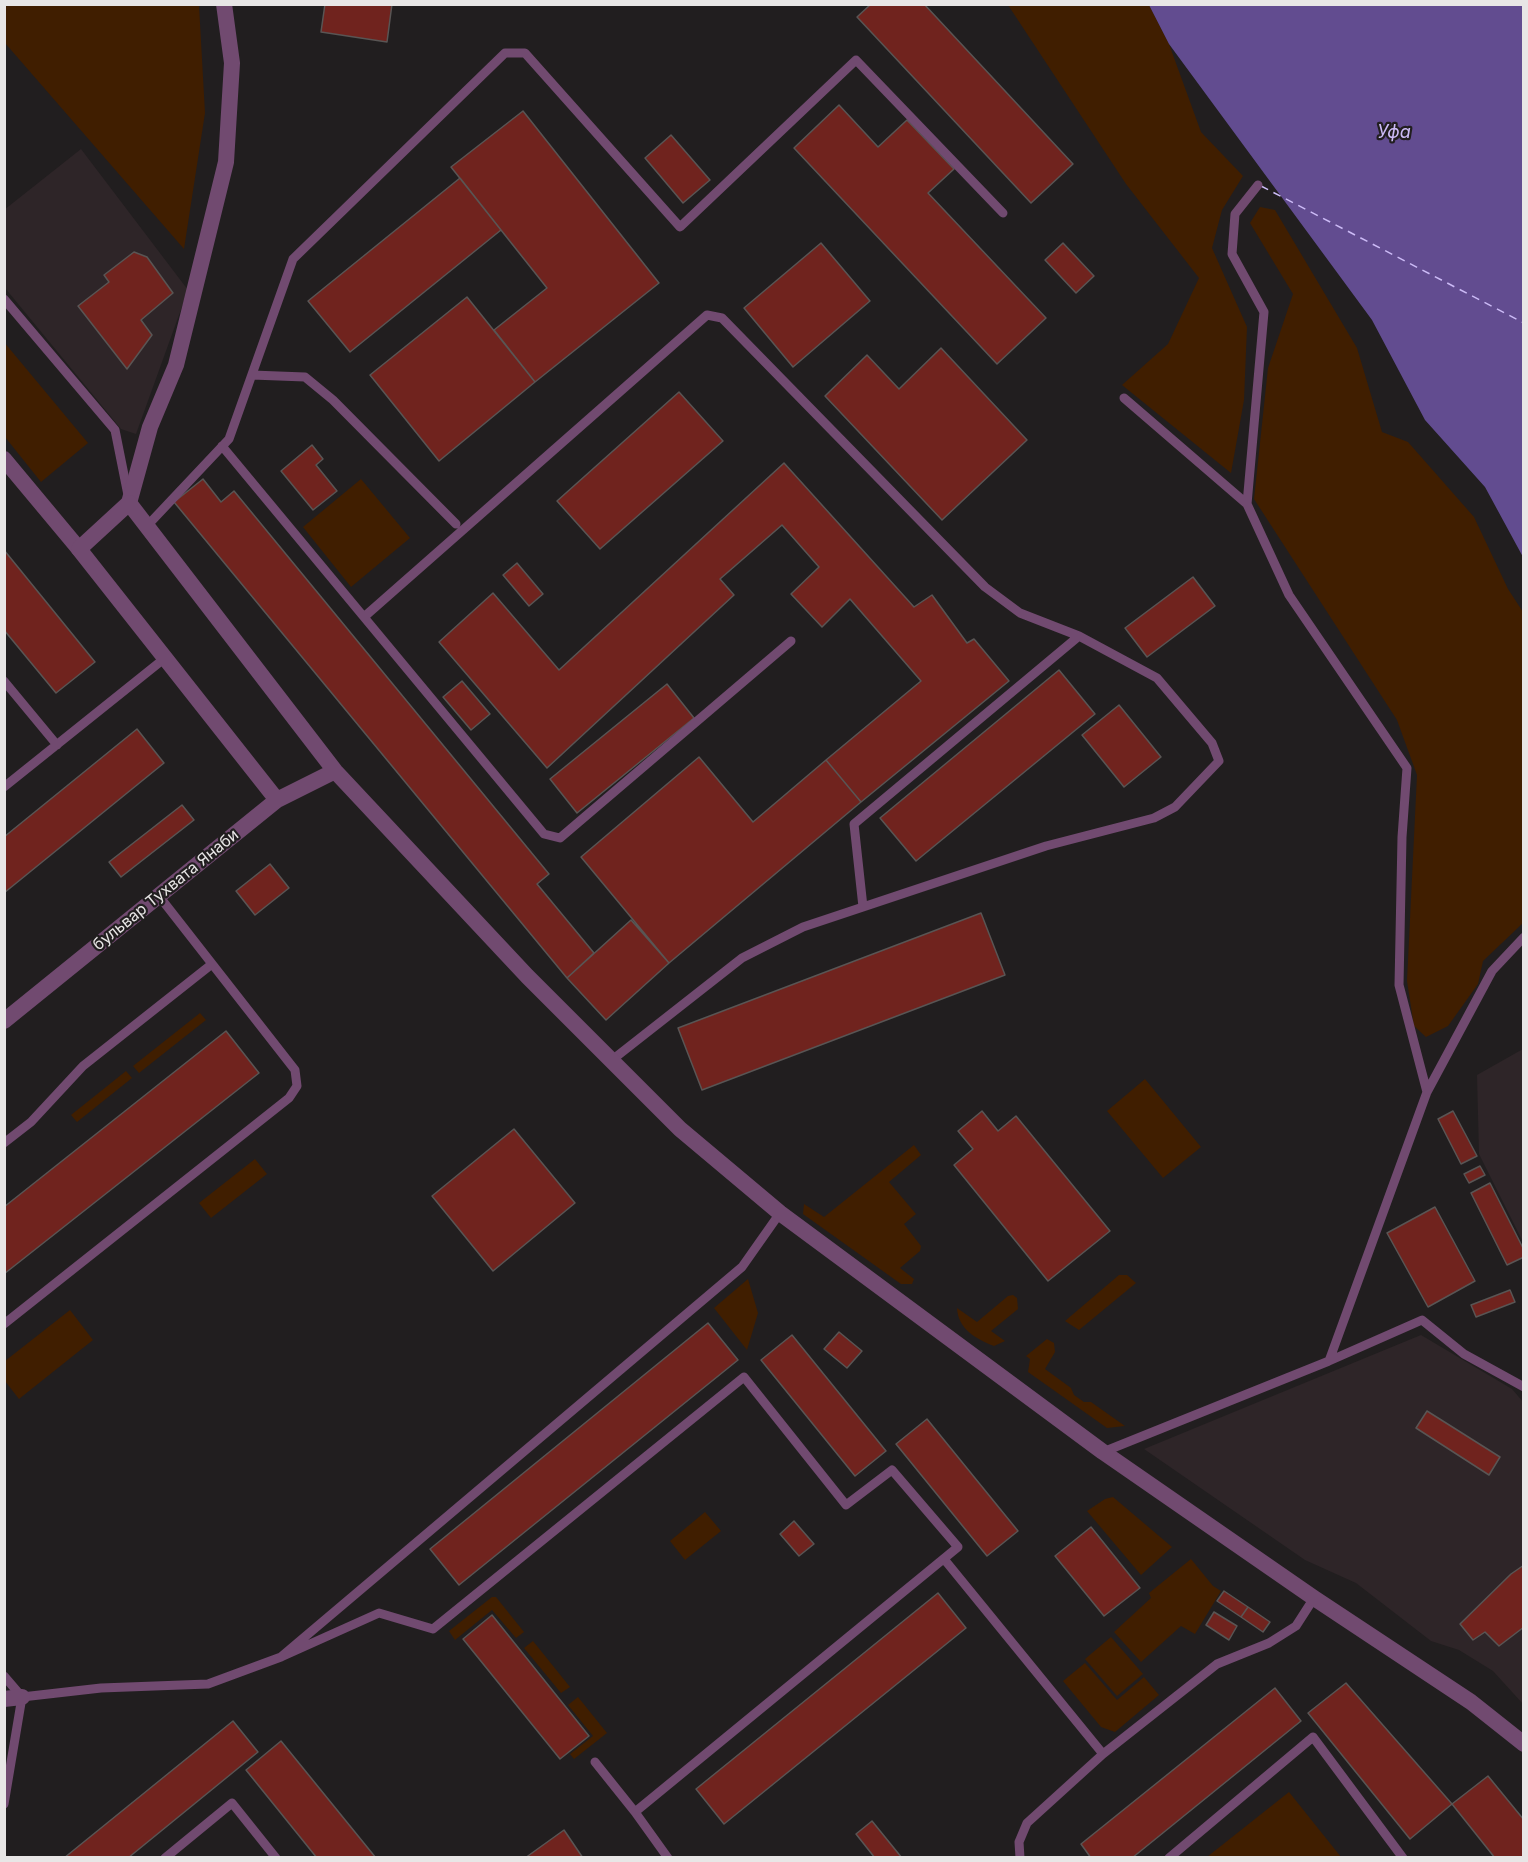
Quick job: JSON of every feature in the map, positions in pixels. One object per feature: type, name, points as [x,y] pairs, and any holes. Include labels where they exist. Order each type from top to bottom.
[{"type":"street","points":[[79,549],[129,504],[150,427],[176,365],[226,162],[232,63],[224,4]]},
{"type":"street","points":[[4,459],[79,549],[277,800]]},
{"type":"street","points":[[129,504],[335,771],[527,976],[680,1129],[780,1212],[1103,1452],[1314,1598],[1471,1702],[1524,1744]]},
{"type":"street","name":"бульвар Тухвата Янаби","points":[[4,1021],[277,800],[335,771]]},
{"type":"street","points":[[4,1699],[22,1697]]},
{"type":"lane","points":[[147,526],[229,439],[293,259],[505,53],[525,53],[680,227],[856,60],[1003,213]]},
{"type":"lane","points":[[1246,504],[1264,312],[1232,254],[1235,214],[1258,185]]},
{"type":"lane","points":[[4,299],[115,430],[129,504]]},
{"type":"lane","points":[[364,617],[707,315],[722,318],[985,587],[1020,613],[1079,636],[1157,678],[1212,743],[1219,761],[1175,807],[1154,818],[1046,846],[803,927],[742,958],[612,1060]]},
{"type":"lane","points":[[252,375],[305,377],[333,400],[456,524]]},
{"type":"lane","points":[[1124,398],[1246,504],[1289,595],[1407,768],[1402,837],[1399,985],[1427,1092]]},
{"type":"lane","points":[[222,446],[544,834],[560,838],[791,641]]},
{"type":"lane","points":[[863,908],[854,824],[1079,636]]},
{"type":"lane","points":[[4,787],[165,658]]},
{"type":"lane","points":[[4,681],[57,745]]},
{"type":"lane","points":[[4,1324],[295,1092],[298,1079],[295,1070],[159,897]]},
{"type":"lane","points":[[1329,1361],[1427,1092],[1492,971],[1524,937]]},
{"type":"lane","points":[[4,1143],[31,1122],[83,1066],[212,964]]},
{"type":"lane","points":[[281,1657],[742,1268],[780,1212]]},
{"type":"lane","points":[[1103,1452],[1329,1361],[1422,1320],[1464,1354],[1524,1387]]},
{"type":"lane","points":[[22,1697],[112,1687],[208,1684],[281,1657],[379,1613],[433,1629],[744,1377],[846,1504],[892,1470],[958,1547],[635,1812]]},
{"type":"lane","points":[[944,1559],[1103,1754]]},
{"type":"lane","points":[[1020,1857],[1019,1842],[1027,1823],[1103,1754],[1217,1664],[1269,1643],[1296,1626],[1314,1598]]},
{"type":"lane","points":[[4,1676],[22,1697]]},
{"type":"lane","points":[[4,1804],[22,1697]]},
{"type":"lane","points":[[1169,1857],[1313,1737],[1403,1857]]},
{"type":"lane","points":[[595,1762],[668,1857]]},
{"type":"lane","points":[[165,1857],[232,1803],[276,1857]]},
{"type":"shaded area","points":[[4,5],[199,5],[205,113],[184,249],[5,43]]},
{"type":"shaded area","points":[[1008,5],[1149,5],[1169,44],[1201,132],[1243,176],[1222,210],[1212,248],[1247,327],[1244,400],[1231,473],[1122,385],[1168,344],[1199,278],[1126,184]]},
{"type":"shaded area","points":[[81,149],[188,290],[136,434],[121,429],[5,288],[4,210]]},
{"type":"shaded area","points":[[1260,207],[1275,210],[1357,348],[1382,432],[1408,442],[1474,517],[1508,589],[1523,612],[1523,923],[1483,961],[1478,984],[1448,1026],[1426,1037],[1414,1026],[1407,981],[1417,775],[1397,720],[1254,499],[1268,368],[1293,294],[1250,223]]},
{"type":"shaded area","points":[[4,342],[88,443],[41,482],[5,437]]},
{"type":"shaded area","points":[[361,479],[410,538],[351,587],[303,527]]},
{"type":"shaded area","points":[[200,1013],[206,1020],[139,1073],[133,1066]]},
{"type":"shaded area","points":[[1523,1049],[1523,1242],[1479,1154],[1477,1075]]},
{"type":"shaded area","points":[[126,1071],[132,1078],[77,1122],[71,1115]]},
{"type":"shaded area","points":[[1145,1079],[1201,1147],[1163,1178],[1107,1111]]},
{"type":"shaded area","points":[[914,1145],[921,1155],[889,1182],[916,1214],[904,1224],[921,1246],[920,1251],[900,1268],[914,1279],[912,1284],[901,1284],[803,1214],[804,1204],[824,1217]]},
{"type":"shaded area","points":[[255,1159],[267,1174],[211,1218],[199,1203]]},
{"type":"shaded area","points":[[1119,1275],[1127,1275],[1136,1283],[1079,1330],[1065,1321]]},
{"type":"shaded area","points":[[748,1279],[758,1313],[747,1350],[714,1308]]},
{"type":"shaded area","points":[[1013,1295],[1017,1298],[1018,1309],[991,1331],[1005,1341],[994,1346],[987,1343],[969,1332],[961,1322],[957,1308],[977,1322],[1008,1296]]},
{"type":"shaded area","points":[[70,1310],[93,1340],[19,1399],[5,1381],[5,1361]]},
{"type":"shaded area","points":[[1421,1335],[1512,1389],[1524,1403],[1523,1704],[1493,1671],[1459,1650],[1431,1641],[1356,1583],[1305,1560],[1144,1449]]},
{"type":"shaded area","points":[[1047,1339],[1054,1343],[1055,1352],[1045,1369],[1071,1388],[1074,1395],[1084,1402],[1091,1402],[1125,1426],[1107,1428],[1028,1372],[1030,1359],[1026,1356]]},
{"type":"shaded area","points":[[1113,1497],[1172,1547],[1141,1575],[1087,1511],[1105,1499]]},
{"type":"shaded area","points":[[705,1512],[721,1531],[685,1560],[670,1541]]},
{"type":"shaded area","points":[[1191,1559],[1213,1586],[1221,1591],[1195,1634],[1181,1626],[1141,1662],[1114,1632],[1151,1598],[1149,1593]]},
{"type":"shaded area","points":[[492,1597],[496,1597],[524,1632],[516,1638],[492,1610],[455,1640],[449,1631]]},
{"type":"shaded area","points":[[1111,1637],[1143,1674],[1117,1696],[1085,1659]]},
{"type":"shaded area","points":[[533,1641],[570,1687],[561,1693],[524,1648]]},
{"type":"shaded area","points":[[1085,1663],[1117,1700],[1144,1677],[1159,1695],[1115,1732],[1101,1727],[1063,1681]]},
{"type":"shaded area","points":[[578,1697],[607,1733],[574,1759],[570,1754],[593,1736],[568,1705]]},
{"type":"shaded area","points":[[1289,1792],[1341,1857],[1207,1857]]},
{"type":"water","name":"Уфа","points":[[1149,5],[1523,5],[1523,557],[1485,487],[1425,420],[1372,320],[1169,44]]},
{"type":"building","points":[[325,4],[392,4],[387,42],[321,32]]},
{"type":"building","points":[[871,4],[924,4],[1073,164],[1031,203],[857,17]]},
{"type":"building","points":[[839,105],[878,147],[907,120],[954,169],[928,193],[1046,318],[997,364],[794,148]]},
{"type":"building","points":[[523,111],[659,283],[535,382],[494,330],[547,288],[451,167]]},
{"type":"building","points":[[671,135],[710,180],[683,203],[645,158]]},
{"type":"building","points":[[460,178],[501,230],[350,352],[308,301]]},
{"type":"building","points":[[821,243],[870,301],[793,367],[744,308]]},
{"type":"building","points":[[1063,243],[1094,276],[1076,293],[1045,260]]},
{"type":"building","points":[[134,252],[147,257],[173,293],[141,320],[152,335],[127,369],[78,306],[109,282],[104,275]]},
{"type":"building","points":[[467,297],[535,382],[439,461],[370,375]]},
{"type":"building","points":[[941,348],[1027,440],[942,520],[825,396],[867,355],[899,389]]},
{"type":"building","points":[[679,392],[723,441],[600,549],[557,501]]},
{"type":"building","points":[[312,445],[323,459],[316,465],[337,491],[313,510],[281,471]]},
{"type":"building","points":[[784,463],[914,607],[932,595],[967,643],[974,639],[1009,681],[861,802],[826,760],[921,681],[850,599],[822,627],[791,594],[819,567],[782,525],[720,579],[734,595],[547,768],[439,642],[493,593],[559,670]]},
{"type":"building","points":[[203,479],[221,502],[234,491],[549,874],[537,884],[594,953],[567,978],[174,502]]},
{"type":"building","points":[[4,550],[95,662],[56,693],[4,630]]},
{"type":"building","points":[[517,563],[543,594],[529,606],[503,575]]},
{"type":"building","points":[[1193,577],[1215,606],[1147,657],[1125,628]]},
{"type":"building","points":[[1059,670],[1095,714],[916,861],[880,818]]},
{"type":"building","points":[[462,681],[490,714],[471,730],[443,697]]},
{"type":"building","points":[[667,684],[694,718],[577,813],[550,779]]},
{"type":"building","points":[[1119,705],[1161,757],[1124,787],[1082,735]]},
{"type":"building","points":[[137,729],[164,763],[4,893],[4,837]]},
{"type":"building","points":[[699,757],[753,822],[826,760],[861,802],[669,963],[581,857]]},
{"type":"building","points":[[182,805],[194,820],[121,877],[109,862]]},
{"type":"building","points":[[270,864],[289,888],[255,915],[236,891]]},
{"type":"building","points":[[981,913],[1005,975],[702,1090],[678,1028]]},
{"type":"building","points":[[631,920],[669,963],[606,1020],[567,978]]},
{"type":"building","points":[[226,1031],[259,1073],[4,1274],[4,1207]]},
{"type":"building","points":[[982,1111],[998,1131],[1016,1116],[1110,1231],[1048,1281],[954,1165],[973,1149],[958,1131]]},
{"type":"building","points":[[1453,1111],[1477,1156],[1461,1164],[1438,1119]]},
{"type":"building","points":[[514,1129],[575,1203],[493,1271],[432,1196]]},
{"type":"building","points":[[1480,1166],[1485,1175],[1469,1183],[1464,1174]]},
{"type":"building","points":[[1490,1183],[1524,1250],[1524,1257],[1507,1265],[1471,1193]]},
{"type":"building","points":[[1435,1207],[1475,1281],[1428,1307],[1387,1233]]},
{"type":"building","points":[[1510,1290],[1515,1302],[1476,1317],[1471,1305]]},
{"type":"building","points":[[708,1323],[738,1360],[459,1585],[430,1549]]},
{"type":"building","points":[[839,1332],[862,1351],[847,1368],[824,1349]]},
{"type":"building","points":[[792,1335],[886,1451],[855,1476],[761,1360]]},
{"type":"building","points":[[1427,1411],[1500,1457],[1489,1475],[1416,1428]]},
{"type":"building","points":[[927,1419],[1018,1531],[987,1556],[896,1444]]},
{"type":"building","points":[[794,1521],[814,1544],[799,1556],[780,1534]]},
{"type":"building","points":[[1091,1527],[1140,1588],[1104,1616],[1055,1556]]},
{"type":"building","points":[[1524,1565],[1524,1627],[1499,1646],[1485,1632],[1473,1640],[1460,1624],[1511,1574]]},
{"type":"building","points":[[1224,1591],[1248,1607],[1241,1617],[1217,1601]]},
{"type":"building","points":[[938,1593],[966,1628],[724,1824],[696,1789]]},
{"type":"building","points":[[1248,1607],[1270,1622],[1263,1632],[1241,1617]]},
{"type":"building","points":[[1214,1612],[1237,1626],[1229,1640],[1206,1625]]},
{"type":"building","points":[[492,1615],[589,1736],[560,1759],[463,1639]]},
{"type":"building","points":[[1346,1683],[1452,1804],[1410,1839],[1308,1713]]},
{"type":"building","points":[[1275,1688],[1301,1721],[1132,1858],[1091,1858],[1081,1844]]},
{"type":"building","points":[[233,1721],[258,1752],[128,1858],[64,1858]]},
{"type":"building","points":[[281,1741],[376,1858],[317,1858],[246,1770]]},
{"type":"building","points":[[1488,1776],[1524,1820],[1524,1858],[1495,1858],[1452,1804]]},
{"type":"building","points":[[872,1821],[902,1858],[875,1858],[856,1834]]},
{"type":"building","points":[[564,1830],[583,1858],[525,1858]]},
{"type":"ferry route","points":[[1261,186],[1524,323]]}]
